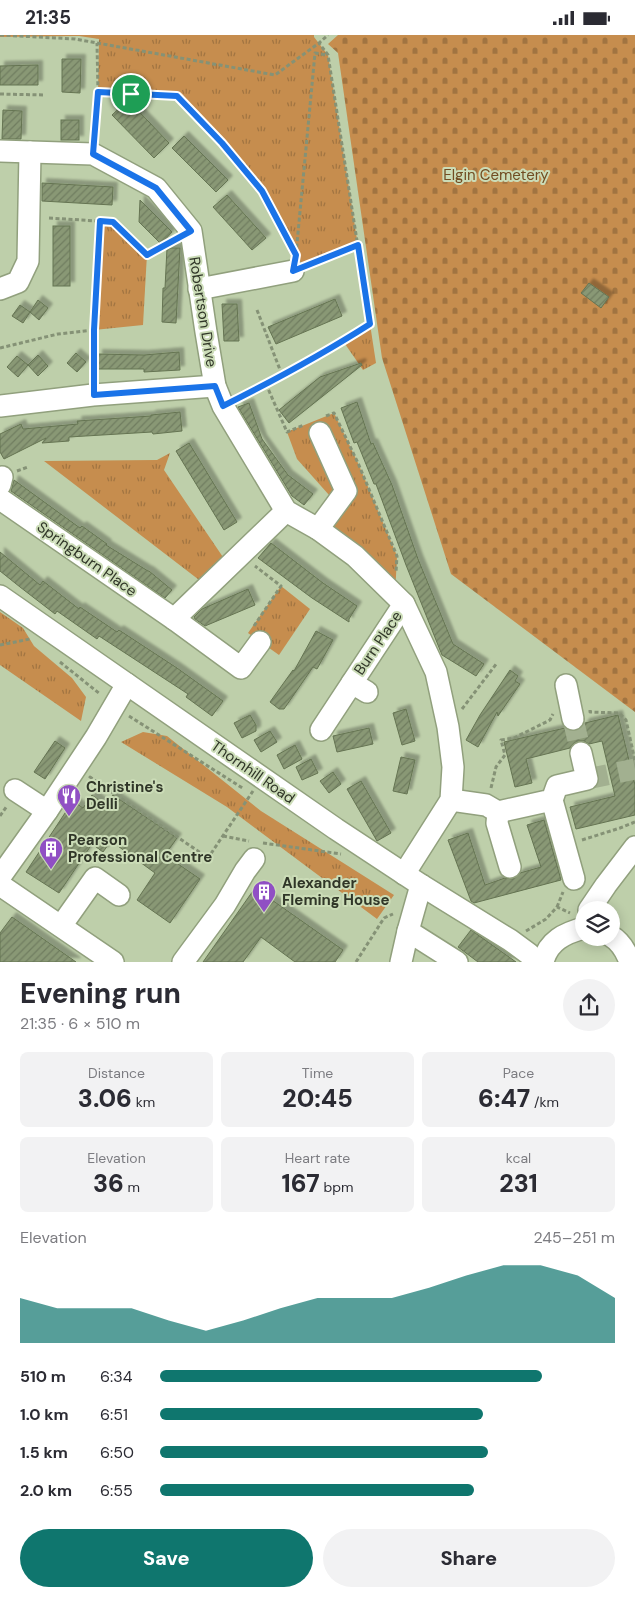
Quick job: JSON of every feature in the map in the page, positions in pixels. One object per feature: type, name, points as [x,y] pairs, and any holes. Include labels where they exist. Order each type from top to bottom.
[{"type":"street","points":[[0,151],[93,154],[156,188],[191,231]]},
{"type":"street","points":[[0,289],[18,282],[28,261],[30,152]]},
{"type":"street","name":"Robertson Drive","points":[[191,231],[215,386],[223,406],[286,511],[318,529],[355,556],[404,604],[436,672],[448,727],[452,767],[451,800]]},
{"type":"street","points":[[199,289],[294,263]]},
{"type":"street","points":[[0,406],[94,395],[215,386]]},
{"type":"street","points":[[318,529],[346,491],[320,433]]},
{"type":"street","name":"Springburn Place","points":[[0,499],[174,619],[241,668],[260,642]]},
{"type":"street","points":[[174,619],[286,511]]},
{"type":"street","name":"Thornhill Road","points":[[0,596],[262,779],[510,941],[529,954],[536,962]]},
{"type":"street","name":"Burn Place","points":[[321,730],[360,687],[404,604]]},
{"type":"street","points":[[0,877],[96,737],[127,685]]},
{"type":"street","points":[[574,879],[552,800],[557,786],[587,779],[581,753]]},
{"type":"street","points":[[12,796],[47,811]]},
{"type":"street","points":[[401,962],[405,921],[413,879],[451,800],[492,809],[552,800]]},
{"type":"street","points":[[492,809],[510,867]]},
{"type":"street","points":[[570,930],[635,847]]},
{"type":"street","points":[[183,962],[225,905],[245,871],[255,848]]},
{"type":"street","points":[[60,926],[96,878],[119,895]]},
{"type":"street","points":[[0,885],[113,962]]},
{"type":"street","points":[[603,901],[606,885]]},
{"type":"street","points":[[405,921],[457,962]]},
{"type":"street","name":"Thornhill Road","points":[[510,941],[535,944],[570,930]]},
{"type":"path","points":[[0,35],[75,37],[97,43],[275,75],[320,43],[328,35]]},
{"type":"path","points":[[93,154],[98,92],[97,43]]},
{"type":"path","points":[[223,406],[343,341],[370,324],[328,55],[320,43]]},
{"type":"path","points":[[294,263],[315,53],[328,55]]},
{"type":"path","points":[[98,92],[177,96],[222,143],[262,191],[294,263]]},
{"type":"path","points":[[0,94],[45,95]]},
{"type":"path","points":[[49,218],[113,222],[147,255],[191,231]]},
{"type":"path","points":[[94,395],[94,330],[100,221]]},
{"type":"path","points":[[294,263],[358,245]]},
{"type":"path","points":[[257,310],[282,375]]},
{"type":"path","points":[[0,348],[58,334],[94,330]]},
{"type":"path","points":[[240,555],[281,587],[248,633],[260,642]]},
{"type":"path","points":[[448,727],[497,663]]},
{"type":"path","points":[[492,809],[496,767],[505,755],[501,740],[514,738],[550,719],[570,704],[590,712],[619,713],[626,720],[635,761]]},
{"type":"path","points":[[83,784],[90,777],[208,858],[262,779]]},
{"type":"path","points":[[0,816],[12,796]]},
{"type":"path","points":[[564,846],[635,822]]},
{"type":"path","points":[[223,836],[255,848],[345,855]]},
{"type":"path","points":[[510,941],[546,919],[557,907],[570,930]]},
{"type":"path","points":[[356,962],[384,918],[405,921]]},
{"type":"green space","points":[[0,35],[314,35],[328,55],[358,246],[293,271],[296,255],[262,191],[222,143],[177,96],[98,92],[99,39],[79,36],[0,37]]},
{"type":"green space","name":"Elgin Cemetery","points":[[338,35],[635,35],[635,712],[451,574],[382,358],[338,53],[328,44]]},
{"type":"green space","points":[[100,221],[113,222],[147,254],[143,325],[94,330]]},
{"type":"green space","points":[[370,324],[376,363],[363,370],[343,341]]},
{"type":"green space","points":[[334,413],[358,463],[397,556],[395,596],[318,529],[337,504],[297,459],[287,432]]},
{"type":"green space","points":[[170,453],[164,470],[229,566],[207,586],[44,461],[157,460]]},
{"type":"green space","points":[[281,586],[310,609],[279,655],[248,633]]},
{"type":"green space","points":[[0,612],[23,628],[34,646],[72,678],[86,697],[81,721],[0,665]]},
{"type":"green space","points":[[143,732],[167,736],[261,811],[394,895],[377,919],[227,807],[121,742]]},
{"type":"building","points":[[62,59],[81,59],[80,93],[62,92]]},
{"type":"building","points":[[38,65],[38,85],[0,85],[0,66]]},
{"type":"building","points":[[128,100],[169,143],[154,158],[112,115]]},
{"type":"building","points":[[3,110],[22,111],[21,139],[2,139]]},
{"type":"building","points":[[61,120],[79,120],[79,140],[61,140]]},
{"type":"building","points":[[184,136],[228,180],[216,192],[172,148]]},
{"type":"building","points":[[42,183],[113,187],[112,205],[42,201]]},
{"type":"building","points":[[227,195],[266,238],[252,250],[213,207]]},
{"type":"building","points":[[140,200],[172,232],[161,244],[139,222]]},
{"type":"building","points":[[53,226],[70,226],[70,286],[53,286]]},
{"type":"building","points":[[167,248],[180,248],[176,323],[162,322]]},
{"type":"building","points":[[589,283],[609,297],[601,308],[581,293]]},
{"type":"building","points":[[335,299],[342,316],[276,344],[268,327]]},
{"type":"building","points":[[38,300],[48,308],[39,320],[30,312]]},
{"type":"building","points":[[222,304],[237,304],[239,341],[224,341]]},
{"type":"building","points":[[20,305],[30,312],[23,323],[12,316]]},
{"type":"building","points":[[179,352],[180,370],[144,372],[144,369],[98,369],[98,354],[144,355]]},
{"type":"building","points":[[76,353],[86,362],[77,372],[67,363]]},
{"type":"building","points":[[38,355],[48,366],[38,376],[28,365]]},
{"type":"building","points":[[17,356],[28,365],[18,377],[7,367]]},
{"type":"building","points":[[361,363],[362,365],[289,423],[279,410],[320,377]]},
{"type":"building","points":[[357,402],[371,444],[373,443],[392,485],[418,559],[453,644],[484,664],[476,676],[442,655],[376,484],[374,484],[357,442],[354,443],[341,408]]},
{"type":"building","points":[[249,403],[262,439],[288,475],[313,494],[304,505],[292,496],[238,407]]},
{"type":"building","points":[[180,412],[182,431],[69,437],[69,441],[42,443],[46,438],[4,459],[0,452],[0,434],[21,424],[23,429],[78,424],[77,421]]},
{"type":"building","points":[[189,443],[237,522],[224,530],[176,451]]},
{"type":"building","points":[[14,480],[80,528],[82,526],[106,545],[149,571],[172,590],[165,598],[11,491]]},
{"type":"building","points":[[271,543],[323,583],[357,606],[349,622],[312,598],[258,558]]},
{"type":"building","points":[[0,552],[40,585],[43,581],[79,609],[80,607],[117,632],[119,630],[223,701],[212,716],[186,697],[188,694],[99,636],[97,639],[57,611],[55,614],[0,571]]},
{"type":"building","points":[[248,589],[255,605],[205,626],[195,619],[194,617],[202,609]]},
{"type":"building","points":[[316,631],[333,640],[317,669],[313,667],[284,709],[279,709],[270,702],[294,671]]},
{"type":"building","points":[[510,670],[518,676],[515,681],[520,684],[498,716],[497,712],[478,747],[466,740]]},
{"type":"building","points":[[406,709],[415,741],[402,745],[393,713]]},
{"type":"building","points":[[250,715],[256,725],[256,731],[242,738],[234,723]]},
{"type":"building","points":[[618,715],[635,785],[635,815],[576,829],[570,807],[615,796],[602,741],[589,744],[584,741],[578,741],[570,748],[526,759],[532,783],[515,787],[504,742],[565,728],[570,731],[576,731],[582,728],[585,723]]},
{"type":"building","points":[[369,728],[373,744],[337,752],[333,736]]},
{"type":"building","points":[[270,731],[277,742],[261,752],[254,740]]},
{"type":"building","points":[[55,741],[65,748],[45,779],[34,772]]},
{"type":"building","points":[[295,745],[302,759],[284,769],[277,755]]},
{"type":"building","points":[[401,757],[415,760],[407,794],[393,791]]},
{"type":"building","points":[[311,759],[318,773],[302,780],[296,767]]},
{"type":"building","points":[[333,772],[341,784],[329,793],[320,781]]},
{"type":"building","points":[[361,781],[391,833],[377,841],[347,789]]},
{"type":"building","points":[[92,795],[106,805],[113,795],[177,838],[165,855],[200,879],[170,923],[137,900],[155,873],[111,841],[103,852],[92,844],[59,893],[26,872],[73,801],[83,808]]},
{"type":"building","points":[[544,820],[561,880],[474,903],[471,901],[448,840],[468,833],[485,885],[505,878],[513,879],[520,873],[541,867],[527,825]]},
{"type":"building","name":"Alexander Fleming House","points":[[255,888],[343,950],[335,962],[295,962],[261,937],[243,962],[203,962]]},
{"type":"building","points":[[12,917],[76,962],[0,962],[0,933]]},
{"type":"building","points":[[471,930],[516,962],[478,962],[458,947]]},
{"type":"tunnel","points":[[573,719],[581,753]]},
{"type":"tunnel","points":[[587,779],[635,769]]},
{"type":"place","name":"Christine's Delli","points":[[69,817]]},
{"type":"place","name":"Pearson Professional Centre","points":[[51,870]]},
{"type":"place","name":"Alexander Fleming House","points":[[264,913]]},
{"type":"route","points":[[98,92],[131,94],[177,96],[222,143],[262,191],[296,255],[293,271],[358,245],[370,324],[266,384],[223,406],[215,386],[94,395],[94,330],[100,221],[113,222],[147,255],[191,231],[156,188],[93,154],[98,92]]}]
